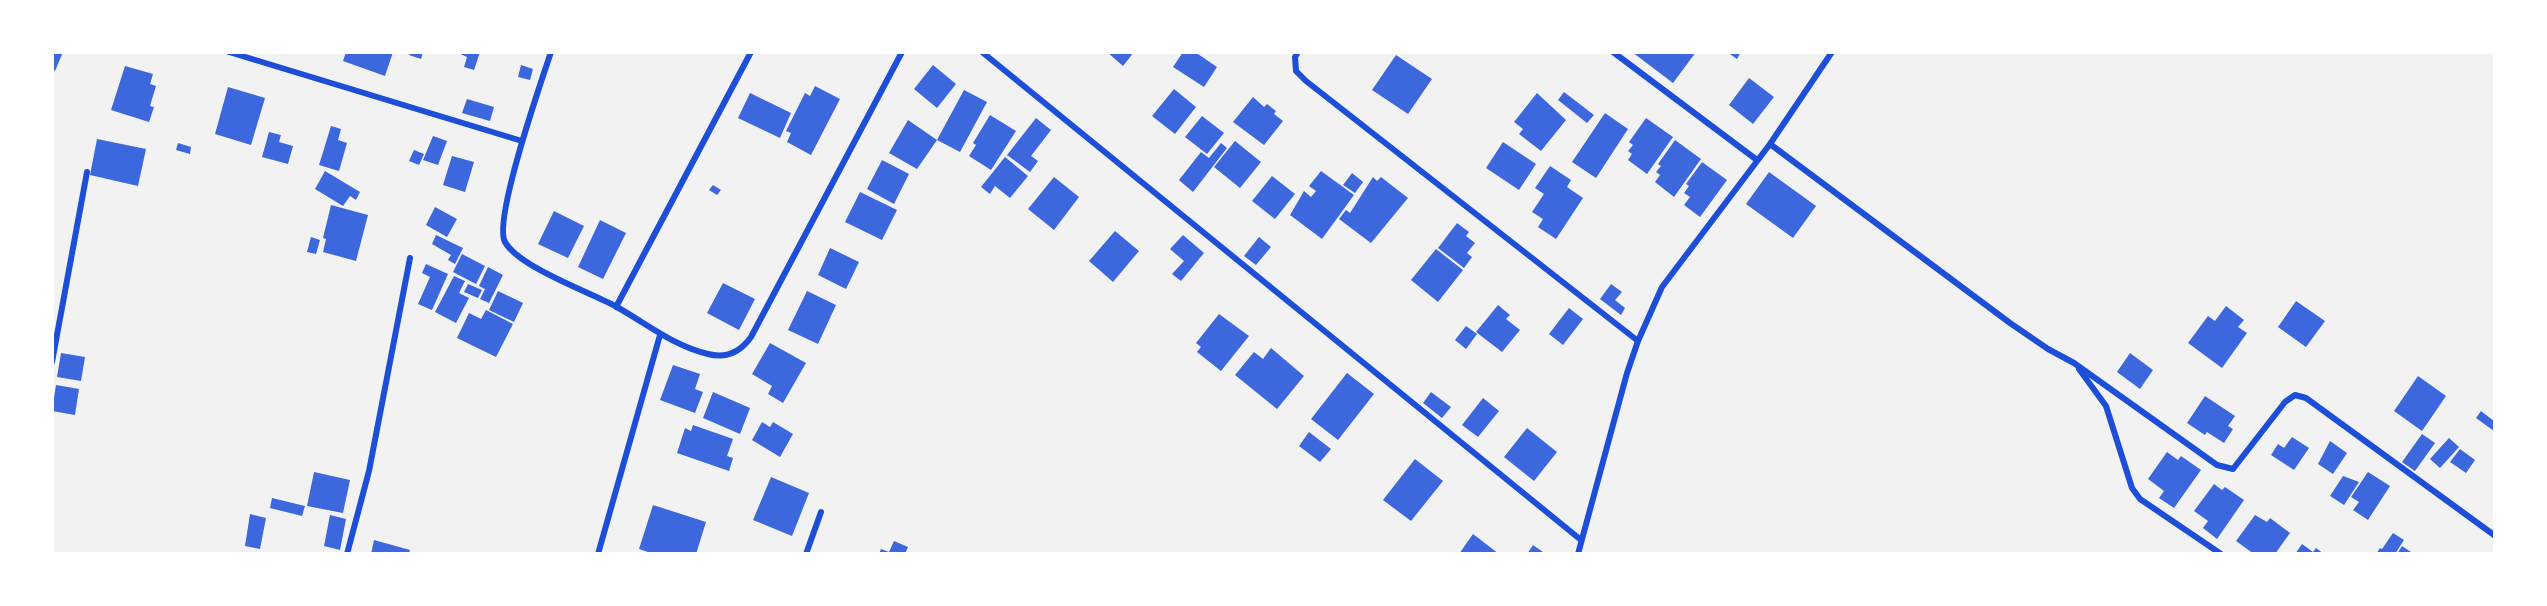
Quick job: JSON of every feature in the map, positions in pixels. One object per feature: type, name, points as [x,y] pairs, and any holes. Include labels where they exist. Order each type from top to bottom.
[{"type":"street","points":[[229,52],[522,141]]},
{"type":"street","points":[[551,52],[522,141],[502,227],[505,242],[534,267],[616,307],[660,335],[709,355],[726,355],[742,348],[752,337],[902,52]]},
{"type":"street","points":[[616,307],[752,52]]},
{"type":"street","points":[[982,52],[1581,540]]},
{"type":"street","points":[[1298,52],[1295,57],[1296,71],[1306,81],[1638,341]]},
{"type":"street","points":[[1613,52],[1757,160]]},
{"type":"street","points":[[1578,554],[1638,341],[1662,287],[1770,144],[1832,52]]},
{"type":"street","points":[[1770,144],[2010,323],[2048,349],[2074,363],[2217,465],[2233,469],[2285,402],[2295,395],[2306,398],[2494,535]]},
{"type":"street","points":[[52,362],[87,172]]},
{"type":"street","points":[[347,554],[369,471],[410,258]]},
{"type":"street","points":[[598,554],[660,335]]},
{"type":"street","points":[[2074,363],[2106,406],[2127,474],[2140,499],[2221,554]]},
{"type":"street","points":[[806,554],[821,512]]},
{"type":"building","points":[[52,52],[63,52],[55,71],[52,70]]},
{"type":"building","points":[[346,52],[393,52],[385,76],[343,61]]},
{"type":"building","points":[[410,52],[423,52],[421,59],[409,55]]},
{"type":"building","points":[[456,52],[480,52],[474,70],[464,67],[467,57]]},
{"type":"building","points":[[1107,52],[1134,52],[1123,66]]},
{"type":"building","points":[[1183,52],[1195,52],[1217,67],[1204,87],[1173,67]]},
{"type":"building","points":[[1632,52],[1696,52],[1673,83]]},
{"type":"building","points":[[1727,52],[1741,52],[1737,59]]},
{"type":"building","points":[[1396,55],[1432,79],[1408,114],[1372,90]]},
{"type":"building","points":[[521,65],[533,69],[530,80],[518,77]]},
{"type":"building","points":[[933,65],[956,84],[937,108],[914,89]]},
{"type":"building","points":[[125,66],[153,74],[150,84],[156,86],[150,106],[154,107],[149,122],[111,110]]},
{"type":"building","points":[[1749,78],[1774,97],[1753,124],[1729,105]]},
{"type":"building","points":[[815,86],[840,99],[811,155],[787,142],[791,133],[786,131],[805,93],[810,96]]},
{"type":"building","points":[[228,87],[265,98],[251,145],[215,134]]},
{"type":"building","points":[[1174,89],[1196,107],[1175,134],[1152,116]]},
{"type":"building","points":[[964,90],[987,102],[960,152],[937,140]]},
{"type":"building","points":[[1564,92],[1594,115],[1587,123],[1558,100]]},
{"type":"building","points":[[750,93],[791,113],[780,138],[738,118]]},
{"type":"building","points":[[1537,93],[1566,120],[1541,151],[1519,134],[1523,129],[1514,122]]},
{"type":"building","points":[[1253,97],[1264,107],[1267,104],[1276,111],[1274,114],[1283,121],[1264,145],[1233,122]]},
{"type":"building","points":[[467,99],[494,107],[490,121],[462,113]]},
{"type":"building","points":[[1605,113],[1628,129],[1596,178],[1572,162]]},
{"type":"building","points":[[990,115],[1016,131],[991,170],[969,156],[976,145],[973,143]]},
{"type":"building","points":[[1202,116],[1224,133],[1207,154],[1185,137]]},
{"type":"building","points":[[1036,118],[1051,130],[1031,156],[1038,161],[1030,172],[1007,155]]},
{"type":"building","points":[[1646,118],[1673,137],[1647,174],[1628,160],[1632,154],[1628,151],[1633,145],[1629,142]]},
{"type":"building","points":[[908,120],[937,140],[917,169],[889,153]]},
{"type":"building","points":[[331,126],[341,129],[338,140],[347,143],[339,171],[319,165]]},
{"type":"building","points":[[269,132],[281,135],[279,142],[293,146],[288,164],[262,157]]},
{"type":"building","points":[[433,136],[447,141],[438,165],[423,160]]},
{"type":"building","points":[[97,139],[146,149],[138,186],[90,175]]},
{"type":"building","points":[[1675,140],[1701,159],[1674,197],[1655,182],[1660,175],[1656,172],[1661,166],[1658,164]]},
{"type":"building","points":[[1235,141],[1261,162],[1240,188],[1214,167]]},
{"type":"building","points":[[1503,142],[1536,164],[1519,190],[1486,168]]},
{"type":"building","points":[[178,143],[191,147],[190,154],[176,150]]},
{"type":"building","points":[[1221,143],[1227,148],[1193,192],[1179,180],[1201,152],[1209,158]]},
{"type":"building","points":[[414,150],[424,154],[419,165],[409,161]]},
{"type":"building","points":[[452,156],[474,162],[465,192],[443,185]]},
{"type":"building","points":[[1005,157],[1028,176],[1010,198],[995,186],[990,194],[981,187]]},
{"type":"building","points":[[882,160],[909,174],[894,204],[867,189]]},
{"type":"building","points":[[1702,162],[1727,180],[1700,217],[1684,205],[1690,197],[1684,193],[1689,186],[1686,184]]},
{"type":"building","points":[[1550,166],[1571,180],[1567,187],[1583,198],[1556,239],[1538,227],[1543,219],[1532,212],[1544,194],[1535,188]]},
{"type":"building","points":[[325,171],[360,192],[356,200],[350,196],[343,206],[315,189]]},
{"type":"building","points":[[1321,171],[1354,195],[1322,239],[1290,215],[1304,191],[1311,197],[1316,191],[1309,186]]},
{"type":"building","points":[[1769,172],[1816,206],[1793,238],[1746,204]]},
{"type":"building","points":[[1352,173],[1363,182],[1355,193],[1343,185]]},
{"type":"building","points":[[1272,176],[1295,194],[1275,219],[1252,201]]},
{"type":"building","points":[[1054,177],[1079,197],[1054,230],[1028,209]]},
{"type":"building","points":[[1373,177],[1377,181],[1381,177],[1408,198],[1371,243],[1339,219],[1346,210],[1350,213]]},
{"type":"building","points":[[713,185],[721,190],[717,195],[709,190]]},
{"type":"building","points":[[860,192],[897,210],[882,240],[845,222]]},
{"type":"building","points":[[331,205],[368,215],[356,261],[323,252],[326,239],[323,238]]},
{"type":"building","points":[[435,207],[457,219],[447,237],[426,225]]},
{"type":"building","points":[[554,211],[584,226],[568,258],[538,244]]},
{"type":"building","points":[[600,220],[626,233],[603,279],[578,267]]},
{"type":"building","points":[[1457,223],[1469,232],[1466,236],[1475,243],[1467,253],[1472,257],[1464,268],[1438,248]]},
{"type":"building","points":[[1115,231],[1139,251],[1113,282],[1089,261]]},
{"type":"building","points":[[436,235],[463,248],[455,264],[448,260],[451,255],[432,244]]},
{"type":"building","points":[[1183,235],[1204,253],[1181,281],[1172,274],[1184,261],[1170,249]]},
{"type":"building","points":[[311,237],[320,240],[316,254],[307,252]]},
{"type":"building","points":[[1259,237],[1271,247],[1256,265],[1244,256]]},
{"type":"building","points":[[830,248],[859,262],[846,289],[818,275]]},
{"type":"building","points":[[1436,249],[1463,270],[1438,302],[1411,280]]},
{"type":"building","points":[[462,254],[485,266],[476,284],[453,272]]},
{"type":"building","points":[[426,264],[448,274],[432,310],[418,304],[430,277],[422,273]]},
{"type":"building","points":[[488,267],[503,275],[489,303],[480,299],[485,289],[479,286]]},
{"type":"building","points":[[454,276],[465,281],[459,293],[469,298],[456,323],[435,312]]},
{"type":"building","points":[[723,283],[755,299],[739,330],[707,313]]},
{"type":"building","points":[[468,284],[482,290],[478,298],[464,292]]},
{"type":"building","points":[[1611,284],[1622,292],[1615,300],[1625,308],[1621,315],[1600,299]]},
{"type":"building","points":[[498,291],[523,303],[514,322],[489,310]]},
{"type":"building","points":[[807,291],[836,305],[818,344],[788,330]]},
{"type":"building","points":[[2296,301],[2325,321],[2306,347],[2278,327]]},
{"type":"building","points":[[1498,305],[1510,315],[1506,319],[1520,330],[1502,352],[1476,332]]},
{"type":"building","points":[[2226,306],[2244,320],[2238,327],[2247,333],[2222,368],[2188,343],[2208,316],[2215,321]]},
{"type":"building","points":[[1569,308],[1583,319],[1563,345],[1549,334]]},
{"type":"building","points":[[486,310],[513,324],[496,357],[457,338],[469,313],[481,319]]},
{"type":"building","points":[[1219,314],[1249,336],[1221,371],[1197,352],[1201,347],[1196,343]]},
{"type":"building","points":[[1466,326],[1477,334],[1466,349],[1455,340]]},
{"type":"building","points":[[770,343],[806,363],[783,403],[768,394],[772,386],[752,374]]},
{"type":"building","points":[[1271,348],[1304,376],[1277,409],[1235,375],[1254,352],[1263,359]]},
{"type":"building","points":[[61,353],[85,357],[81,381],[57,377]]},
{"type":"building","points":[[2130,353],[2153,370],[2140,389],[2117,372]]},
{"type":"building","points":[[673,365],[700,374],[695,389],[703,392],[695,413],[660,400]]},
{"type":"building","points":[[1347,373],[1374,394],[1338,440],[1311,419]]},
{"type":"building","points":[[2418,376],[2446,396],[2422,431],[2394,411]]},
{"type":"building","points":[[56,385],[79,389],[75,415],[52,411]]},
{"type":"building","points":[[713,392],[750,408],[740,434],[703,418]]},
{"type":"building","points":[[1431,392],[1451,407],[1442,418],[1423,403]]},
{"type":"building","points":[[2205,396],[2235,416],[2228,426],[2233,429],[2224,443],[2207,432],[2205,435],[2187,423]]},
{"type":"building","points":[[1483,398],[1499,411],[1478,437],[1462,425]]},
{"type":"building","points":[[2481,411],[2494,421],[2494,431],[2476,418]]},
{"type":"building","points":[[762,422],[770,427],[773,422],[793,434],[780,457],[752,440]]},
{"type":"building","points":[[693,425],[733,439],[727,456],[733,458],[729,471],[677,453],[685,428],[691,431]]},
{"type":"building","points":[[1527,428],[1557,452],[1534,481],[1504,457]]},
{"type":"building","points":[[1309,432],[1331,449],[1320,462],[1299,446]]},
{"type":"building","points":[[2422,434],[2435,443],[2415,471],[2402,462]]},
{"type":"building","points":[[2292,437],[2309,448],[2294,470],[2271,455],[2278,444],[2284,448]]},
{"type":"building","points":[[2449,438],[2459,447],[2440,468],[2430,459]]},
{"type":"building","points":[[2330,441],[2347,453],[2333,474],[2318,464]]},
{"type":"building","points":[[2460,449],[2475,460],[2466,473],[2450,462]]},
{"type":"building","points":[[2167,452],[2178,460],[2181,456],[2201,470],[2174,508],[2159,498],[2164,491],[2148,479]]},
{"type":"building","points":[[1415,459],[1443,481],[1411,521],[1383,500]]},
{"type":"building","points":[[314,472],[350,480],[343,513],[307,506]]},
{"type":"building","points":[[2368,472],[2390,486],[2368,520],[2353,510],[2359,502],[2351,497]]},
{"type":"building","points":[[2343,476],[2359,482],[2344,505],[2330,496]]},
{"type":"building","points":[[771,477],[809,493],[792,536],[753,520]]},
{"type":"building","points":[[2214,484],[2222,490],[2225,487],[2244,500],[2217,539],[2203,528],[2208,521],[2194,511]]},
{"type":"building","points":[[272,498],[305,506],[302,516],[270,508]]},
{"type":"building","points":[[653,505],[706,522],[696,554],[654,554],[639,549]]},
{"type":"building","points":[[250,514],[266,518],[260,549],[245,546]]},
{"type":"building","points":[[330,515],[346,519],[340,550],[324,546]]},
{"type":"building","points":[[2255,515],[2267,522],[2270,518],[2290,533],[2275,554],[2254,554],[2236,541]]},
{"type":"building","points":[[2393,533],[2404,540],[2395,554],[2376,554],[2380,548],[2382,549]]},
{"type":"building","points":[[1473,534],[1499,554],[1459,554]]},
{"type":"building","points":[[374,540],[410,550],[409,554],[371,554]]},
{"type":"building","points":[[894,541],[908,547],[905,554],[879,554],[881,549],[889,552]]},
{"type":"building","points":[[2302,544],[2313,552],[2316,548],[2324,554],[2295,554]]},
{"type":"building","points":[[1533,545],[1543,552],[1542,554],[1527,554]]},
{"type":"building","points":[[2402,546],[2414,554],[2397,554]]}]
